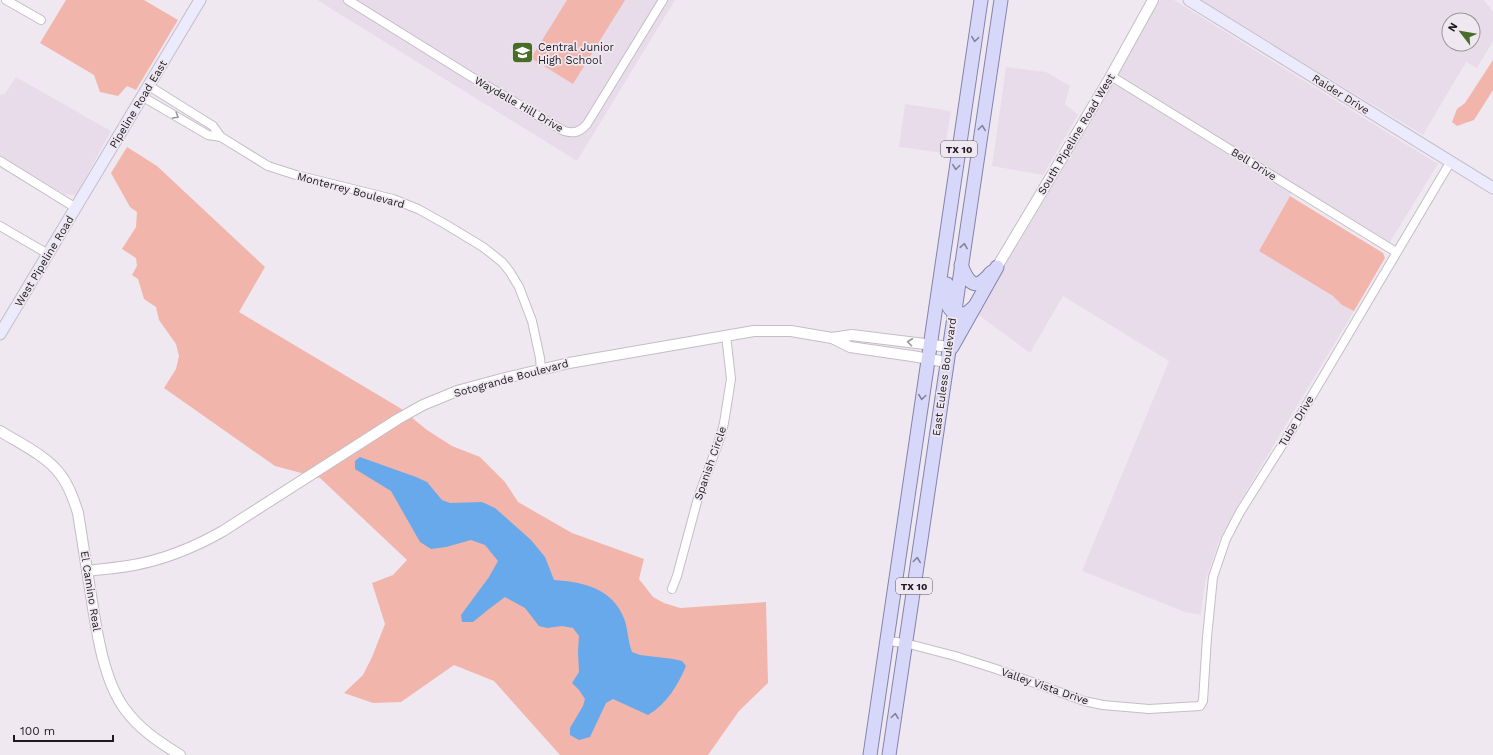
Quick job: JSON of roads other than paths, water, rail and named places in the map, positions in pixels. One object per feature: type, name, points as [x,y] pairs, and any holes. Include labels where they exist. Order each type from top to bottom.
[{"type":"main road","name":"Pipeline Road East","points":[[76,208],[200,0]]},
{"type":"main road","name":"East Euless Boulevard","points":[[870,755],[981,0]]},
{"type":"main road","name":"East Euless Boulevard","points":[[889,755],[1001,0]]},
{"type":"main road","name":"Raider Drive","points":[[1189,0],[1493,188]]},
{"type":"main road","points":[[965,108],[984,111]]},
{"type":"main road","name":"West Pipeline Road","points":[[1,329],[76,208]]},
{"type":"main road","points":[[948,224],[950,249],[945,298],[946,305],[954,313],[961,315],[966,314],[975,306]]},
{"type":"main road","points":[[961,265],[968,280],[974,283],[985,280],[998,267]]},
{"type":"main road","points":[[948,354],[998,267]]},
{"type":"street","points":[[7,0],[40,20]]},
{"type":"street","name":"Waydelle Hill Drive","points":[[348,0],[470,76],[564,131],[570,133],[582,130],[587,124],[663,0]]},
{"type":"street","name":"South Pipeline Road West","points":[[998,267],[1111,76],[1154,0]]},
{"type":"street","name":"Bell Drive","points":[[1111,76],[1396,252]]},
{"type":"street","name":"Monterrey Boulevard","points":[[149,86],[213,126],[221,137],[268,166],[296,175],[393,199],[418,209],[462,234],[492,254],[502,262],[519,287],[532,321],[541,370]]},
{"type":"street","name":"Monterrey Boulevard","points":[[143,96],[208,135],[221,137]]},
{"type":"street","points":[[0,161],[76,208]]},
{"type":"street","name":"Tube Drive","points":[[1203,701],[1213,577],[1226,540],[1240,512],[1291,431],[1451,161]]},
{"type":"street","points":[[0,226],[48,254]]},
{"type":"street","name":"Sotogrande Boulevard","points":[[87,571],[134,565],[166,557],[197,546],[423,406],[446,395],[505,378],[569,363],[754,330],[791,331],[832,338],[850,347],[928,358],[948,354]]},
{"type":"street","name":"Spanish Circle","points":[[672,589],[677,576],[698,498],[724,423],[731,379],[726,335]]},
{"type":"street","name":"Sotogrande Boulevard","points":[[832,338],[852,335],[930,345],[948,354]]},
{"type":"street","name":"El Camino Real","points":[[0,431],[50,463],[64,480],[78,513],[92,612],[102,655],[118,699],[124,709],[140,727],[180,755]]},
{"type":"street","name":"Valley Vista Drive","points":[[887,641],[905,643],[996,669],[1084,701],[1104,705],[1149,709],[1200,706],[1203,701]]},
{"type":"water","points":[[360,457],[427,482],[442,500],[450,503],[482,502],[495,508],[531,540],[545,557],[554,580],[587,585],[606,594],[614,601],[625,621],[632,652],[640,655],[682,661],[686,666],[671,694],[660,706],[648,715],[613,699],[606,703],[590,737],[579,740],[570,735],[570,728],[583,706],[585,699],[572,683],[579,672],[579,636],[573,628],[562,626],[547,628],[539,626],[525,608],[505,597],[473,622],[462,622],[461,615],[489,577],[498,561],[485,545],[471,540],[446,547],[431,549],[420,542],[391,491],[355,469],[355,461]]},
{"type":"place","name":"Central Junior High School","points":[[523,53]]}]
